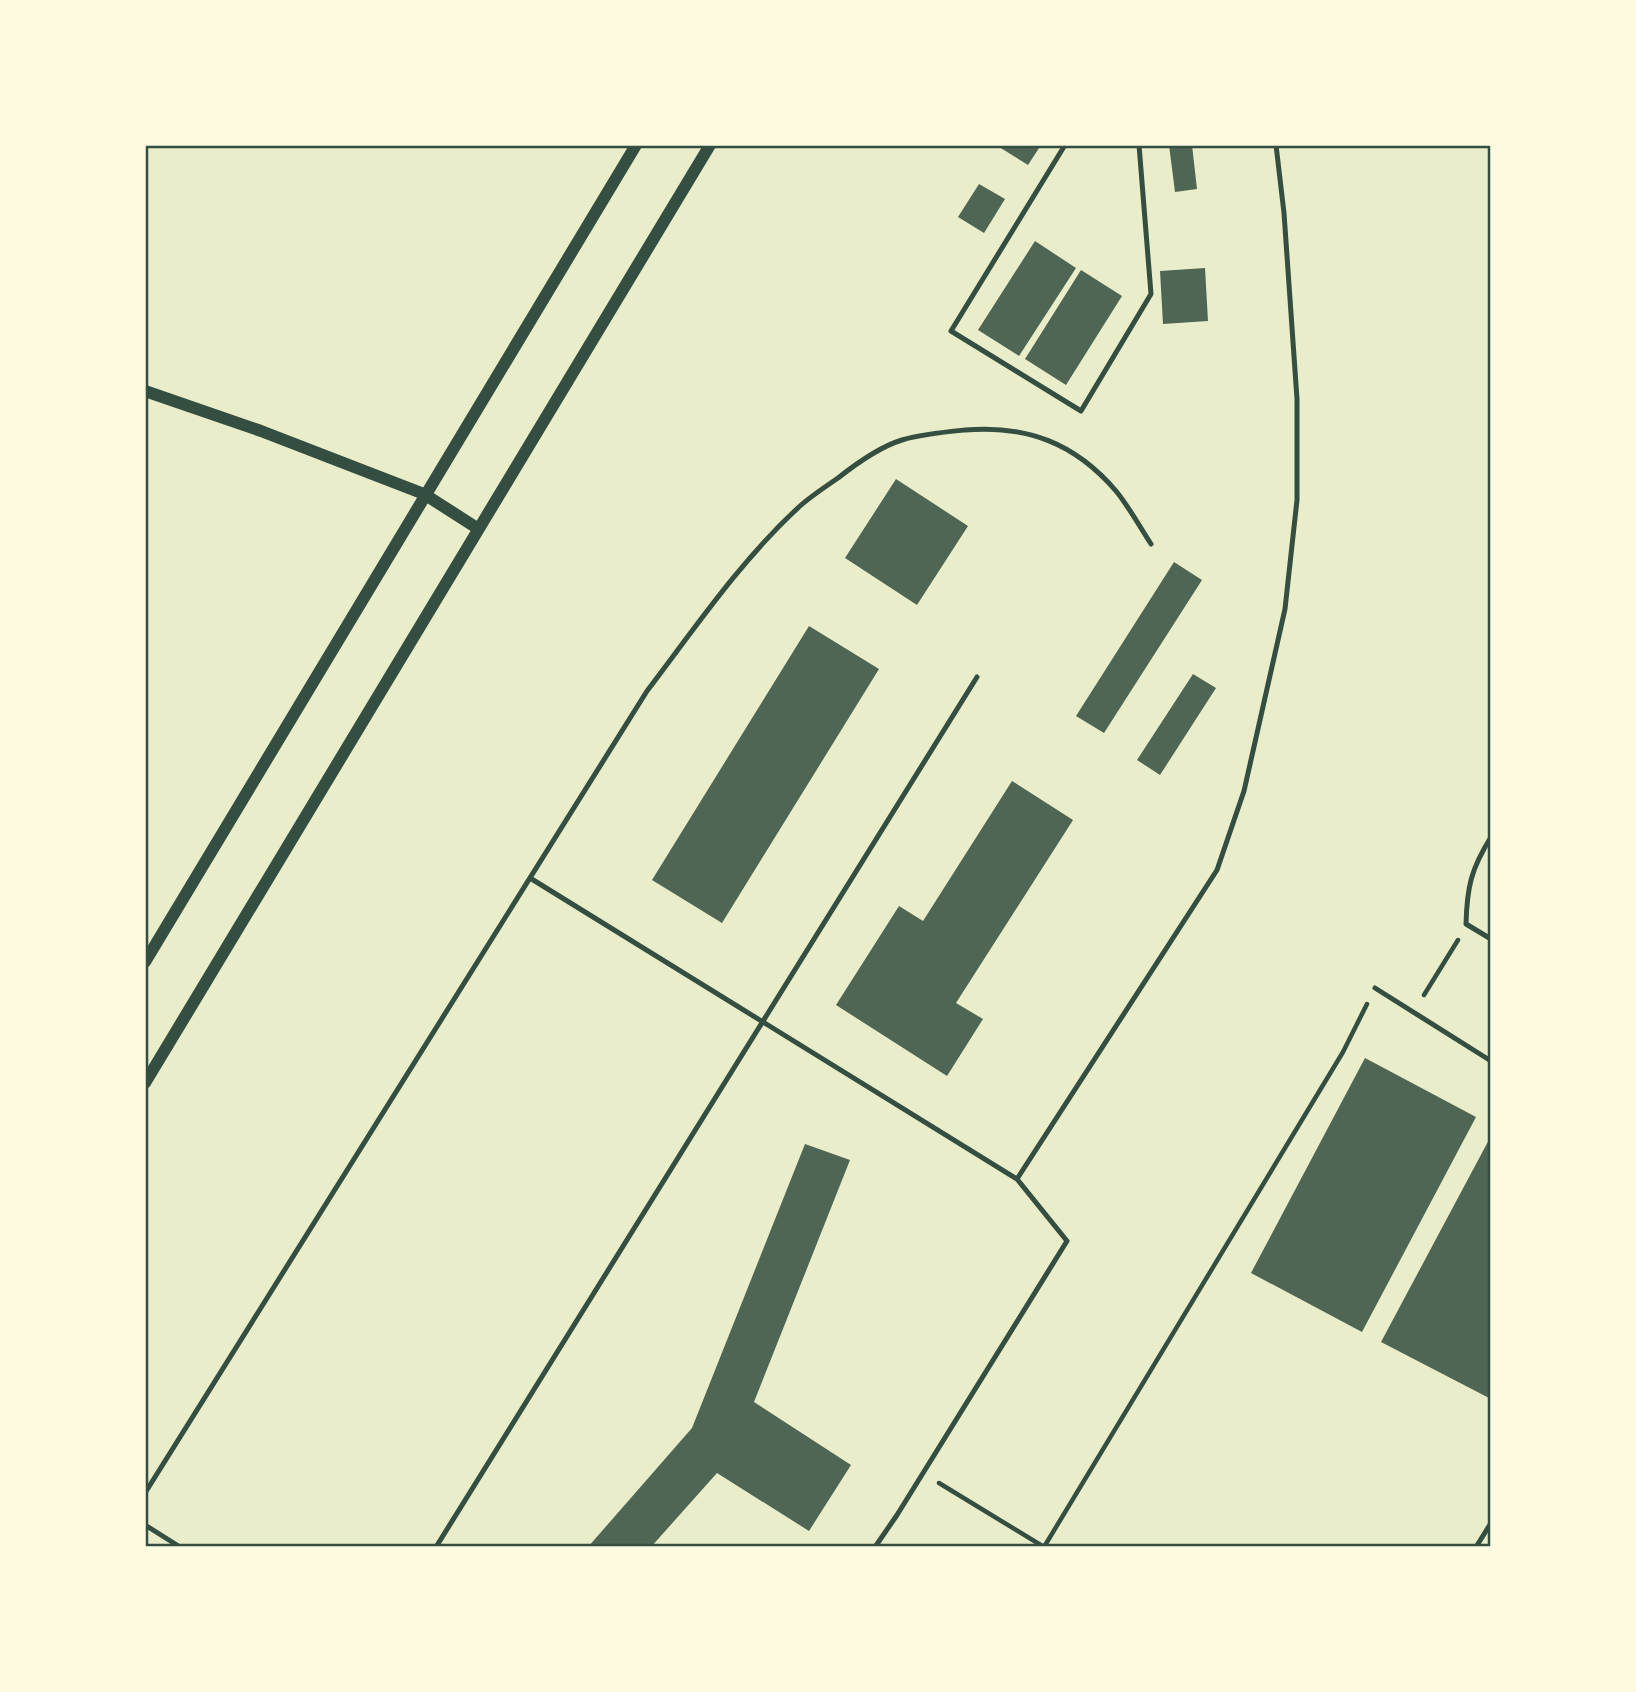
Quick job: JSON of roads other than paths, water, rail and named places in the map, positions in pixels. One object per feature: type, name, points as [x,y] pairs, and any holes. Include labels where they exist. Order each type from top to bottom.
[{"type":"street","points":[[145,962],[636,145]]},
{"type":"street","points":[[145,1083],[710,145]]},
{"type":"street","points":[[145,391],[261,431],[424,494],[477,528]]},
{"type":"lane","points":[[1065,145],[951,331],[1081,411],[1151,294],[1139,145]]},
{"type":"lane","points":[[1017,1179],[1217,870],[1244,792],[1285,609],[1297,500],[1297,399],[1284,213],[1276,145]]},
{"type":"lane","points":[[145,1493],[647,691],[739,571],[800,506],[861,460],[901,440],[943,432],[1013,429],[1045,439],[1074,453],[1097,471],[1117,493],[1151,544]]},
{"type":"lane","points":[[436,1547],[977,677]]},
{"type":"lane","points":[[1491,837],[1476,861],[1467,895],[1468,925],[1491,939]]},
{"type":"lane","points":[[530,878],[1017,1179],[1067,1241],[924,1473],[875,1547]]},
{"type":"lane","points":[[1375,988],[1491,1061]]},
{"type":"lane","points":[[1476,1547],[1491,1523]]},
{"type":"lane","points":[[145,1525],[180,1547]]}]
